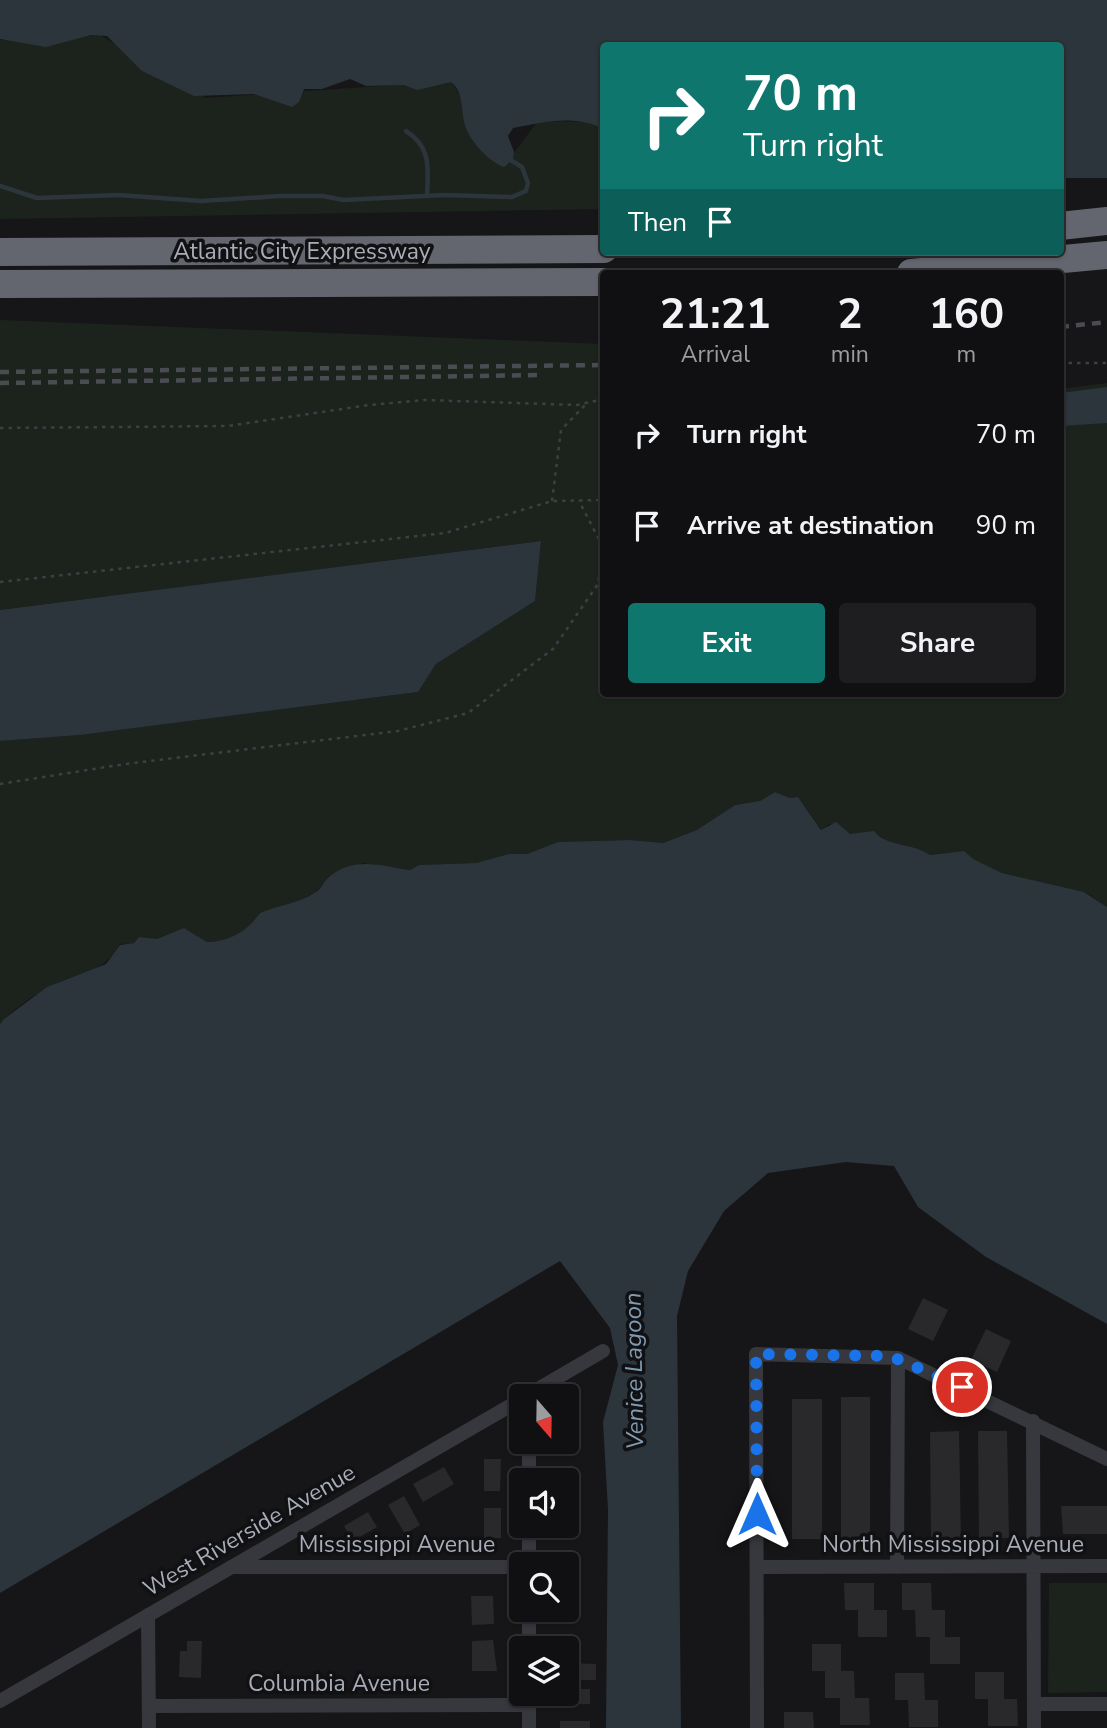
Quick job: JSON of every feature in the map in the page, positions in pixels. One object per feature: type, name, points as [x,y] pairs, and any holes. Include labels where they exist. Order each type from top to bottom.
[{"type":"highway","points":[[1064,226],[1107,221]]},
{"type":"highway","name":"Atlantic City Expressway","points":[[0,252],[600,249]]},
{"type":"highway","points":[[946,270],[1107,256]]},
{"type":"highway","name":"Atlantic City Expressway","points":[[0,284],[600,282]]},
{"type":"street","name":"West Riverside Avenue","points":[[548,1384],[603,1351]]},
{"type":"street","points":[[757,1728],[756,1354],[898,1358],[1107,1459]]},
{"type":"street","points":[[897,1567],[898,1358]]},
{"type":"street","name":"West Riverside Avenue","points":[[0,1701],[509,1407]]},
{"type":"street","points":[[1033,1422],[1034,1728]]},
{"type":"street","name":"North Mississippi Avenue","points":[[757,1567],[1107,1566]]},
{"type":"street","name":"Mississippi Avenue","points":[[230,1567],[509,1567]]},
{"type":"street","points":[[148,1615],[149,1728]]},
{"type":"street","name":"Columbia Avenue","points":[[149,1706],[509,1699]]},
{"type":"street","points":[[1034,1704],[1107,1704]]},
{"type":"street","points":[[529,1706],[529,1728]]},
{"type":"path","points":[[1064,363],[1107,363]]},
{"type":"path","points":[[0,428],[228,426],[369,405],[425,400],[577,405],[600,400]]},
{"type":"path","points":[[552,501],[561,430],[588,402]]},
{"type":"path","points":[[0,582],[445,533],[552,501],[600,500]]},
{"type":"path","points":[[579,501],[600,541]]},
{"type":"path","points":[[0,784],[125,764],[397,730],[468,713],[554,649],[598,584],[600,569]]},
{"type":"shaded area","points":[[100,35],[206,98],[451,81],[504,166],[538,121],[600,122],[600,209],[0,219],[0,40]]},
{"type":"shaded area","points":[[0,320],[600,344],[600,697],[1064,697],[1064,389],[1107,383],[1107,907],[1087,893],[1002,873],[972,859],[964,851],[930,855],[887,841],[876,833],[850,834],[829,824],[822,830],[798,797],[790,798],[775,792],[760,801],[735,805],[697,830],[663,843],[630,840],[558,842],[527,854],[509,854],[476,863],[419,865],[410,870],[363,863],[329,876],[315,893],[288,906],[260,913],[244,930],[224,940],[207,942],[184,928],[157,939],[139,937],[134,943],[120,944],[106,961],[90,971],[63,980],[40,992],[0,1024],[0,741],[80,735],[418,692],[436,664],[535,601],[541,541],[0,610]]},
{"type":"shaded area","points":[[1049,1583],[1107,1583],[1107,1692],[1048,1693]]},
{"type":"water","points":[[0,0],[1107,0],[1107,178],[1064,178],[1064,42],[600,42],[600,127],[570,121],[513,128],[508,136],[514,152],[513,159],[504,167],[481,151],[472,139],[464,122],[458,92],[451,82],[417,90],[404,85],[366,86],[350,79],[322,89],[304,89],[299,102],[292,107],[254,94],[194,96],[142,71],[107,36],[91,35],[46,47],[0,39]]},
{"type":"water","points":[[1107,387],[1107,423],[1064,426],[1064,393]]},
{"type":"water","points":[[541,541],[535,601],[436,664],[418,692],[80,735],[0,741],[0,610]]},
{"type":"water","name":"Venice Lagoon","points":[[775,792],[790,798],[798,797],[821,830],[836,822],[850,834],[874,831],[886,840],[916,848],[930,855],[964,851],[973,859],[1002,873],[1084,892],[1107,907],[1107,1324],[986,1257],[918,1207],[894,1166],[846,1162],[768,1173],[724,1211],[688,1271],[677,1316],[681,1728],[606,1728],[608,1509],[603,1422],[618,1365],[610,1328],[560,1261],[0,1593],[0,1024],[4,1019],[47,987],[106,964],[120,945],[134,943],[139,937],[157,939],[184,928],[207,942],[231,937],[244,930],[260,913],[309,896],[330,876],[349,866],[369,864],[410,870],[419,865],[476,863],[509,854],[527,854],[558,842],[630,840],[663,843],[697,830],[735,805],[760,801]]},
{"type":"building","points":[[923,1298],[948,1310],[933,1341],[908,1329]]},
{"type":"building","points":[[986,1329],[1011,1341],[997,1372],[971,1360]]},
{"type":"building","points":[[841,1397],[870,1397],[870,1538],[841,1538]]},
{"type":"building","points":[[792,1399],[822,1399],[822,1539],[792,1539]]},
{"type":"building","points":[[959,1431],[961,1539],[931,1539],[930,1432]]},
{"type":"building","points":[[978,1431],[1007,1431],[1009,1538],[979,1538]]},
{"type":"building","points":[[484,1459],[501,1459],[500,1491],[484,1491]]},
{"type":"building","points":[[444,1467],[454,1484],[423,1502],[413,1484]]},
{"type":"building","points":[[404,1496],[420,1525],[405,1534],[388,1505]]},
{"type":"building","points":[[1061,1506],[1107,1506],[1107,1534],[1063,1534]]},
{"type":"building","points":[[484,1508],[501,1508],[501,1538],[484,1538]]},
{"type":"building","points":[[368,1512],[377,1527],[353,1541],[344,1526]]},
{"type":"building","points":[[844,1583],[874,1583],[874,1610],[887,1610],[887,1637],[858,1637],[858,1610],[845,1610]]},
{"type":"building","points":[[902,1583],[931,1583],[932,1610],[945,1610],[945,1637],[960,1637],[960,1664],[930,1664],[930,1637],[916,1637],[915,1610],[902,1610]]},
{"type":"building","points":[[471,1596],[493,1596],[494,1624],[472,1625]]},
{"type":"building","points":[[493,1640],[497,1671],[472,1671],[472,1641]]},
{"type":"building","points":[[187,1641],[202,1641],[201,1678],[179,1677],[180,1651],[187,1651]]},
{"type":"building","points":[[812,1644],[841,1644],[841,1671],[854,1671],[855,1698],[869,1698],[870,1725],[840,1725],[840,1698],[825,1698],[825,1671],[812,1671]]},
{"type":"building","points":[[579,1663],[596,1664],[596,1680],[579,1680]]},
{"type":"building","points":[[975,1672],[1004,1672],[1004,1699],[1017,1699],[1018,1726],[988,1726],[988,1699],[975,1699]]},
{"type":"building","points":[[895,1673],[924,1673],[925,1700],[938,1700],[938,1727],[909,1727],[908,1700],[895,1700]]},
{"type":"building","points":[[579,1689],[590,1689],[590,1704],[579,1704]]},
{"type":"building","points":[[784,1712],[813,1712],[814,1728],[784,1728]]},
{"type":"building","points":[[560,1721],[590,1721],[590,1728],[560,1728]]},
{"type":"waterway","points":[[406,131],[420,144],[427,160],[427,196]]},
{"type":"waterway","points":[[0,186],[37,198],[119,195],[201,201],[280,196],[323,196],[343,200],[445,195],[512,197],[526,191],[528,183],[522,167],[512,161]]},
{"type":"railway","points":[[1064,327],[1107,322]]},
{"type":"railway","points":[[0,372],[600,365]]},
{"type":"railway","points":[[0,383],[541,375]]},
{"type":"route","points":[[757,1514],[756,1354],[890,1356],[914,1364],[962,1387]]}]
